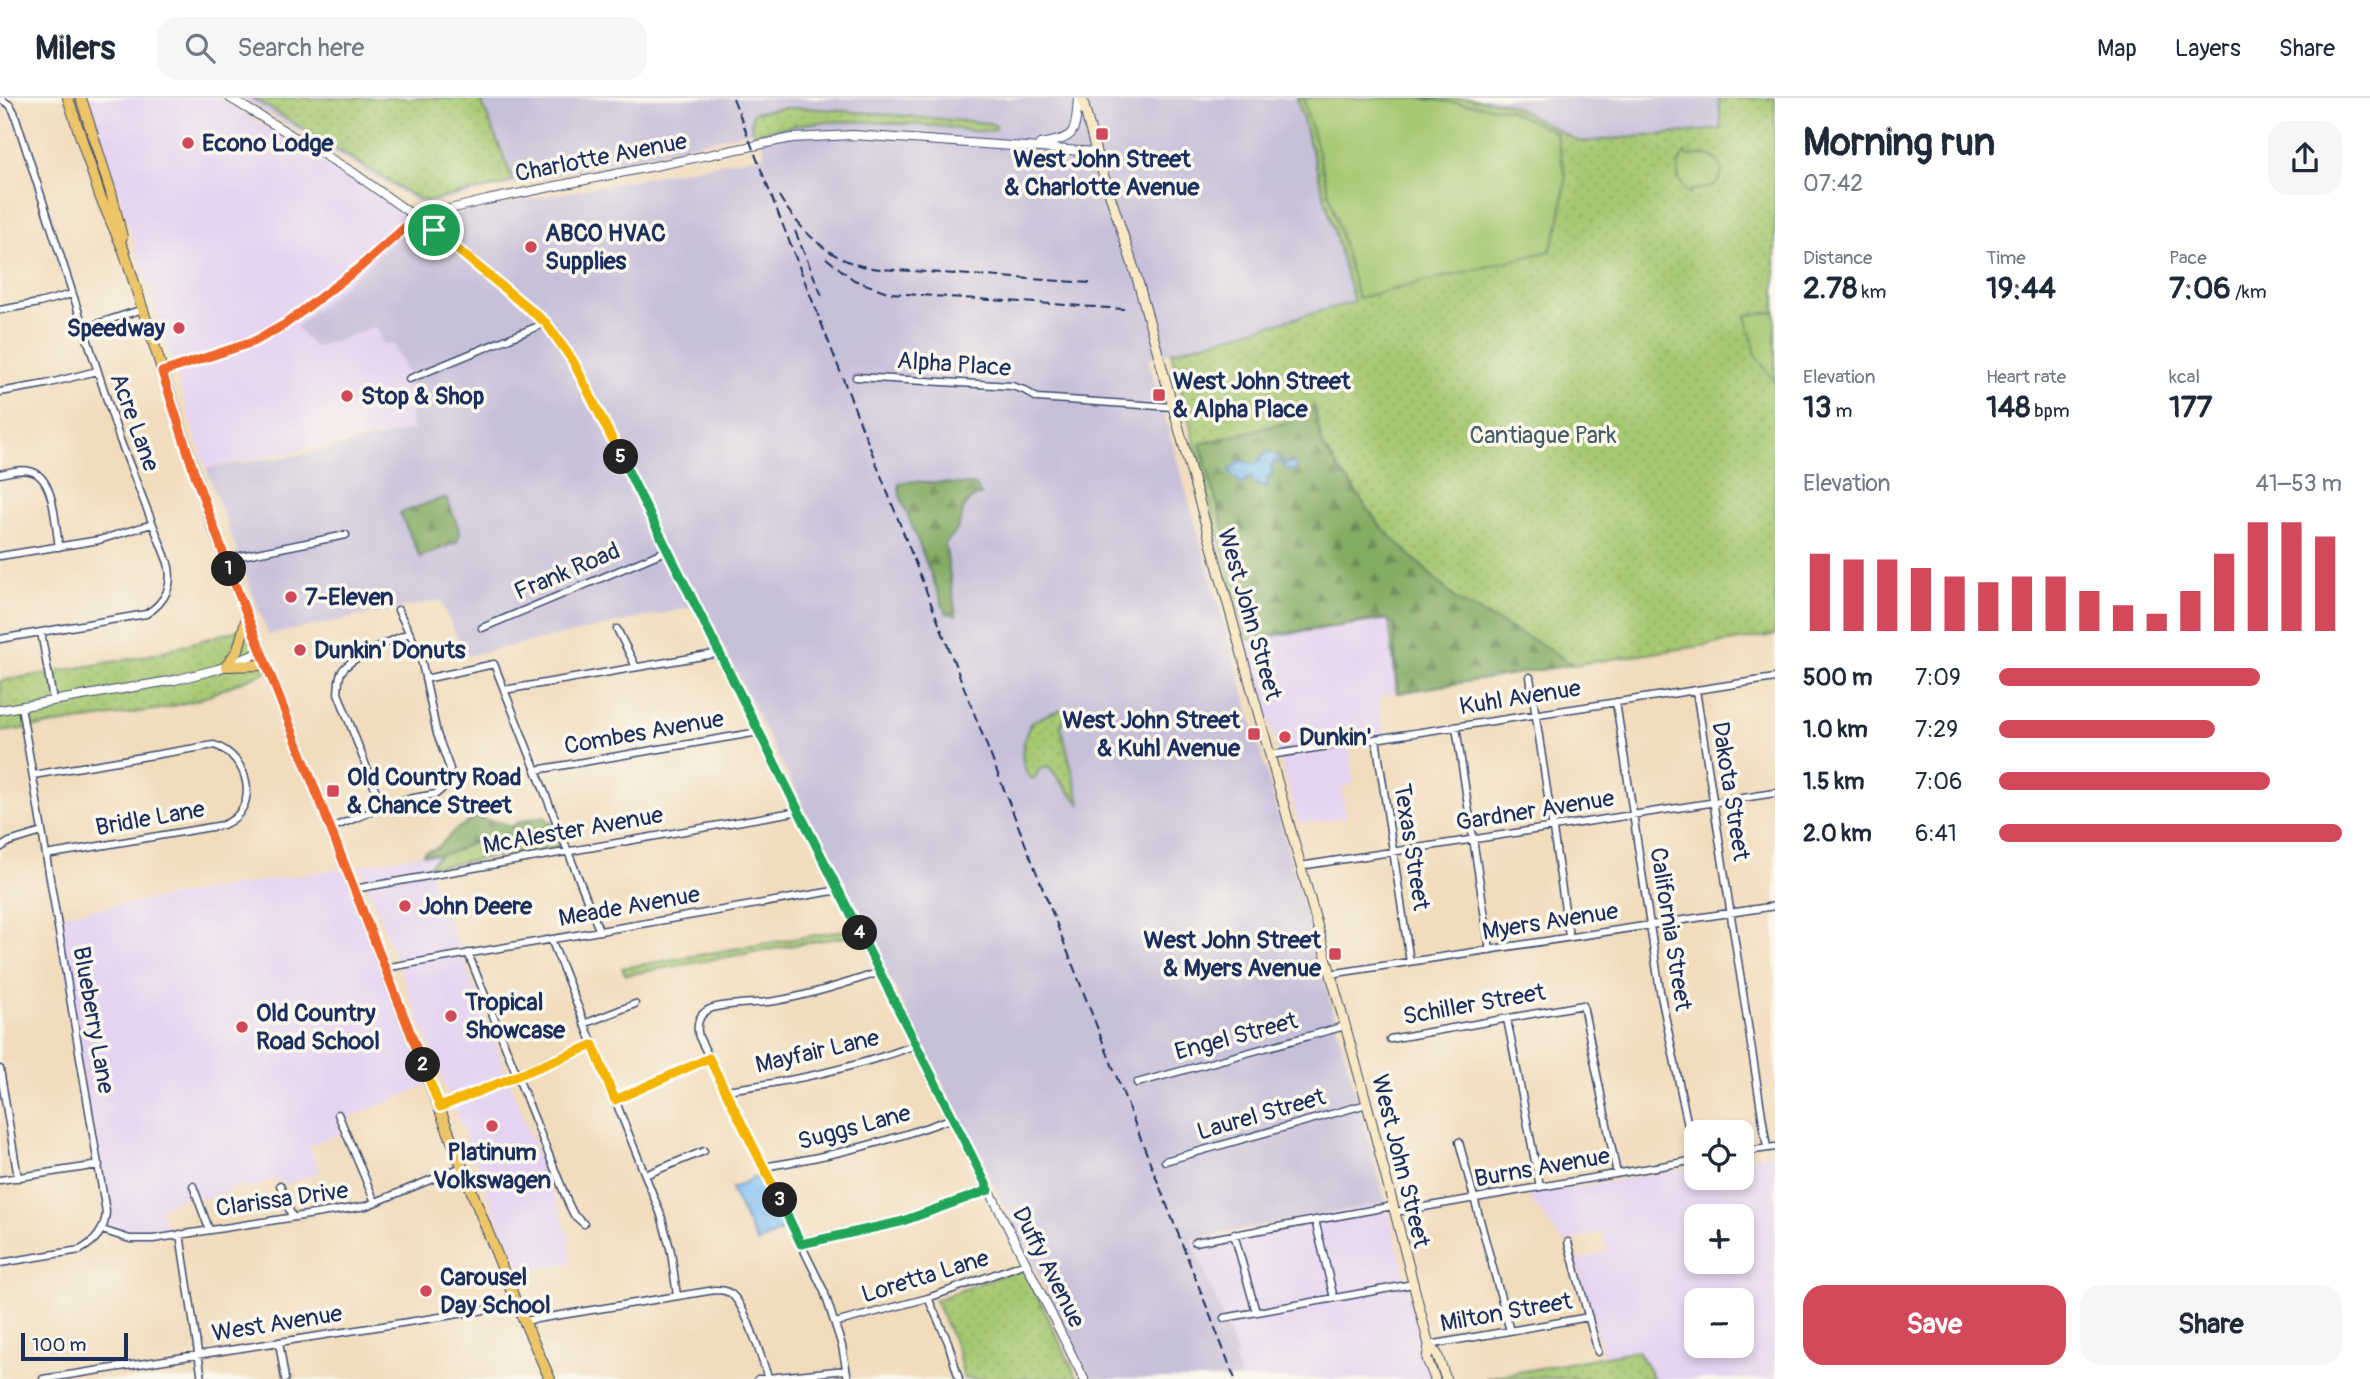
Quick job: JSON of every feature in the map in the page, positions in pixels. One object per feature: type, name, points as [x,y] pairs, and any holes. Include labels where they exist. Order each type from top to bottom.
[{"type":"main road","points":[[68,98],[100,196],[124,251],[195,475],[247,617],[462,1167],[517,1305],[550,1379]]},
{"type":"main road","points":[[82,98],[118,216],[124,251]]},
{"type":"main road","name":"West John Street","points":[[1080,98],[1137,278],[1367,1104],[1429,1345],[1427,1359],[1435,1379]]},
{"type":"main road","points":[[226,666],[238,650],[247,617]]},
{"type":"main road","points":[[226,666],[266,665]]},
{"type":"main road","name":"West John Street","points":[[1429,1345],[1437,1354],[1446,1379]]},
{"type":"street","name":"Duffy Avenue","points":[[230,98],[354,173],[417,217],[546,323],[573,361],[1083,1379]]},
{"type":"street","points":[[1026,146],[1065,140],[1073,131],[1080,98]]},
{"type":"street","name":"Acre Lane","points":[[0,99],[10,105],[14,112],[120,440],[170,571],[169,588],[158,605],[140,615],[0,639]]},
{"type":"street","name":"Charlotte Avenue","points":[[162,372],[253,342],[284,325],[359,268],[417,217],[560,184],[792,138],[853,135],[1096,152]]},
{"type":"street","points":[[0,310],[72,294]]},
{"type":"street","points":[[83,328],[143,309]]},
{"type":"street","points":[[409,379],[546,323]]},
{"type":"street","points":[[0,392],[97,372]]},
{"type":"street","name":"Alpha Place","points":[[856,377],[1012,386],[1037,398],[1173,407]]},
{"type":"street","points":[[0,474],[23,470],[40,476],[50,491],[59,547]]},
{"type":"street","points":[[0,556],[99,540],[152,524]]},
{"type":"street","points":[[226,559],[346,535]]},
{"type":"street","name":"Frank Road","points":[[482,628],[668,550]]},
{"type":"street","points":[[329,829],[397,801],[436,794],[448,779],[450,769],[437,734],[420,653],[398,610]]},
{"type":"street","points":[[617,629],[636,667]]},
{"type":"street","points":[[41,632],[53,700]]},
{"type":"street","points":[[382,807],[338,693],[339,680],[342,671],[350,662],[409,633]]},
{"type":"street","points":[[0,710],[175,680],[226,666],[261,652]]},
{"type":"street","points":[[504,690],[720,653]]},
{"type":"street","points":[[425,678],[494,664],[600,930]]},
{"type":"street","points":[[1530,677],[1569,936]]},
{"type":"street","name":"Kuhl Avenue","points":[[1270,755],[1775,678]]},
{"type":"street","name":"Dakota Street","points":[[1696,690],[1767,1148]]},
{"type":"street","name":"California Street","points":[[1616,702],[1660,991],[1687,1120]]},
{"type":"street","name":"Blueberry Lane","points":[[21,706],[99,1165],[106,1212],[102,1230]]},
{"type":"street","points":[[1456,727],[1490,950]]},
{"type":"street","name":"Combes Avenue","points":[[536,770],[759,732]]},
{"type":"street","name":"Texas Street","points":[[1376,739],[1410,962]]},
{"type":"street","name":"Bridle Lane","points":[[33,775],[214,745],[233,754],[247,791],[246,803],[239,815],[223,825],[47,855]]},
{"type":"street","name":"Gardner Avenue","points":[[1300,866],[1775,793]]},
{"type":"street","name":"McAlester Avenue","points":[[354,889],[799,811]]},
{"type":"street","points":[[0,848],[42,832]]},
{"type":"street","name":"Meade Avenue","points":[[384,968],[839,890]]},
{"type":"street","name":"Myers Avenue","points":[[1330,974],[1775,906]]},
{"type":"street","points":[[551,939],[666,1230],[677,1296]]},
{"type":"street","points":[[468,953],[569,1205],[584,1224]]},
{"type":"street","points":[[848,1379],[835,1323],[824,1291],[697,1029],[700,1018],[709,1009],[793,998],[880,972]]},
{"type":"street","points":[[584,1024],[635,1004]]},
{"type":"street","name":"Schiller Street","points":[[1390,1039],[1583,1005],[1617,1174]]},
{"type":"street","points":[[1507,1018],[1540,1187]]},
{"type":"street","name":"Engel Street","points":[[1137,1083],[1345,1026]]},
{"type":"street","points":[[440,1107],[593,1045]]},
{"type":"street","name":"Mayfair Lane","points":[[726,1090],[830,1073],[916,1045]]},
{"type":"street","points":[[615,1100],[709,1058]]},
{"type":"street","points":[[0,1069],[18,1178]]},
{"type":"street","name":"Laurel Street","points":[[1165,1161],[1367,1104]]},
{"type":"street","points":[[338,1114],[375,1202]]},
{"type":"street","name":"Suggs Lane","points":[[764,1167],[856,1150],[953,1118]]},
{"type":"street","points":[[1459,1142],[1510,1331]]},
{"type":"street","points":[[1754,1150],[1775,1147]]},
{"type":"street","points":[[645,1175],[704,1151]]},
{"type":"street","name":"Burns Avenue","points":[[1195,1241],[1315,1220],[1474,1199],[1684,1162]]},
{"type":"street","points":[[0,1180],[99,1165]]},
{"type":"street","name":"Clarissa Drive","points":[[102,1230],[138,1240],[292,1217],[375,1202],[462,1167]]},
{"type":"street","points":[[280,1185],[292,1217]]},
{"type":"street","points":[[193,1186],[209,1229]]},
{"type":"street","points":[[801,1244],[900,1222],[989,1190]]},
{"type":"street","points":[[1315,1220],[1334,1298]]},
{"type":"street","points":[[0,1263],[80,1250],[91,1244],[102,1230]]},
{"type":"street","points":[[180,1234],[202,1379]]},
{"type":"street","points":[[1234,1234],[1256,1312]]},
{"type":"street","points":[[1568,1242],[1598,1352]]},
{"type":"street","name":"Loretta Lane","points":[[835,1323],[928,1298],[1026,1263]]},
{"type":"street","points":[[1224,1318],[1413,1284]]},
{"type":"street","points":[[524,1321],[724,1290],[735,1297],[746,1318],[768,1377]]},
{"type":"street","points":[[928,1298],[948,1342],[959,1379]]},
{"type":"street","name":"West Avenue","points":[[48,1379],[517,1305]]},
{"type":"street","name":"Milton Street","points":[[1429,1345],[1589,1317]]},
{"type":"street","points":[[279,1342],[285,1379]]},
{"type":"street","points":[[758,1379],[846,1370]]},
{"type":"shaded area","points":[[88,98],[218,98],[420,220],[315,348],[376,327],[393,344],[407,374],[412,430],[206,468]]},
{"type":"shaded area","points":[[243,98],[1297,98],[1354,302],[1148,358],[1386,1203],[1192,1239],[1238,1356],[1234,1359],[1241,1379],[1091,1379],[702,605],[466,656],[440,600],[268,635],[206,468],[300,455],[412,430],[407,374],[393,344],[383,344],[376,327],[315,348],[296,327],[420,220],[765,155],[757,130],[422,205]]},
{"type":"shaded area","points":[[1464,98],[1719,98],[1722,129],[1580,142],[1507,103]]},
{"type":"shaded area","points":[[1390,619],[1397,693],[1378,697],[1384,736],[1349,741],[1354,784],[1342,787],[1346,818],[1299,824],[1246,640]]},
{"type":"shaded area","points":[[423,854],[438,856],[428,868],[569,1236],[571,1263],[518,1272],[360,866]]},
{"type":"shaded area","name":"Old Country Road School","points":[[343,868],[430,1084],[349,1118],[343,1132],[309,1146],[321,1173],[288,1184],[273,1179],[253,1188],[241,1185],[206,1199],[191,1194],[160,1208],[169,1234],[138,1239],[104,1229],[107,1222],[57,915]]},
{"type":"shaded area","points":[[1775,1153],[1775,1379],[1654,1379],[1638,1350],[1604,1356],[1576,1261],[1608,1251],[1602,1232],[1563,1243],[1528,1195],[1684,1169],[1684,1190],[1754,1190],[1754,1157]]},
{"type":"shaded area","points":[[1386,1203],[1432,1379],[1241,1379],[1234,1359],[1237,1357],[1191,1243]]},
{"type":"green space","points":[[253,98],[480,98],[513,180],[503,185],[427,201],[418,199]]},
{"type":"green space","name":"Cantiague Park","points":[[1297,98],[1464,98],[1507,103],[1580,142],[1721,129],[1719,98],[1775,98],[1775,635],[1397,693],[1389,619],[1246,640],[1171,352],[1354,302]]},
{"type":"green space","points":[[1303,98],[1417,98],[1507,109],[1556,133],[1566,179],[1559,224],[1550,251],[1358,298]]},
{"type":"green space","points":[[782,108],[989,123],[996,126],[995,130],[980,131],[844,121],[798,125],[754,135],[751,124],[753,113]]},
{"type":"green space","points":[[1685,153],[1688,156],[1714,157],[1722,171],[1718,181],[1712,186],[1692,190],[1689,194],[1681,184],[1678,174],[1679,163]]},
{"type":"green space","points":[[1775,312],[1775,382],[1756,356],[1746,315]]},
{"type":"green space","points":[[1314,406],[1323,446],[1380,526],[1457,600],[1550,649],[1572,665],[1397,693],[1394,624],[1385,619],[1262,636],[1254,634],[1200,444],[1291,421]],"holes":[[[1270,452],[1286,464],[1292,461],[1295,471],[1286,469],[1281,461],[1274,462],[1271,468],[1272,476],[1267,477],[1266,489],[1256,485],[1251,478],[1231,470],[1240,461],[1256,464],[1263,455]]]},
{"type":"green space","points":[[909,481],[976,485],[981,495],[965,505],[956,531],[945,544],[956,615],[946,613],[900,495],[899,484]]},
{"type":"green space","points":[[443,498],[447,499],[460,532],[457,542],[420,557],[400,513]]},
{"type":"green space","points":[[249,627],[267,671],[197,700],[161,709],[0,732],[0,681],[146,656]]},
{"type":"green space","points":[[1067,709],[1061,727],[1081,805],[1049,766],[1039,769],[1035,778],[1030,778],[1022,758],[1031,722]]},
{"type":"green space","points":[[473,817],[511,827],[540,817],[552,823],[521,836],[507,839],[485,838],[449,853],[423,854],[437,848]]},
{"type":"green space","points":[[552,823],[560,846],[428,868],[438,856],[485,839],[525,836],[534,830],[544,830]]},
{"type":"green space","points":[[851,929],[854,936],[626,975],[622,968]]},
{"type":"green space","points":[[1023,1267],[1078,1379],[964,1379],[957,1348],[935,1300]]},
{"type":"green space","points":[[1638,1350],[1654,1379],[1486,1378]]},
{"type":"water","points":[[1270,452],[1286,464],[1295,462],[1296,471],[1286,469],[1281,461],[1274,462],[1271,468],[1272,476],[1267,477],[1266,489],[1254,484],[1251,478],[1247,478],[1243,484],[1231,475],[1230,470],[1240,461],[1256,464],[1263,455]]},
{"type":"water","points":[[760,1175],[786,1228],[757,1243],[731,1189]]},
{"type":"railway","points":[[733,98],[1235,1379]]},
{"type":"railway","points":[[779,196],[798,223],[821,246],[864,267],[1091,283]]},
{"type":"railway","points":[[795,231],[822,296]]},
{"type":"railway","points":[[826,258],[854,280],[890,293],[1124,309]]},
{"type":"place","name":"West John Street & Charlotte Avenue","points":[[1102,134]]},
{"type":"place","name":"Econo Lodge","points":[[188,143]]},
{"type":"place","name":"ABCO HVAC Supplies","points":[[531,247]]},
{"type":"place","name":"Speedway","points":[[179,328]]},
{"type":"place","name":"West John Street & Alpha Place","points":[[1159,395]]},
{"type":"place","name":"Stop & Shop","points":[[347,396]]},
{"type":"place","name":"7-Eleven","points":[[291,597]]},
{"type":"place","name":"Dunkin' Donuts","points":[[300,650]]},
{"type":"place","name":"West John Street & Kuhl Avenue","points":[[1254,734]]},
{"type":"place","name":"Dunkin'","points":[[1285,737]]},
{"type":"place","name":"Old Country Road & Chance Street","points":[[333,791]]},
{"type":"place","name":"John Deere","points":[[405,906]]},
{"type":"place","name":"West John Street & Myers Avenue","points":[[1335,954]]},
{"type":"place","name":"Tropical Showcase","points":[[451,1016]]},
{"type":"place","name":"Old Country Road School","points":[[242,1027]]},
{"type":"place","name":"Platinum Volkswagen","points":[[492,1126]]},
{"type":"place","name":"Carousel Day School","points":[[426,1291]]},
{"type":"route","points":[[417,217],[434,230],[546,323],[573,361],[989,1190],[900,1222],[801,1244],[709,1058],[615,1100],[593,1045],[440,1107],[212,525],[162,372],[253,342],[284,325],[359,268],[417,217]]}]
